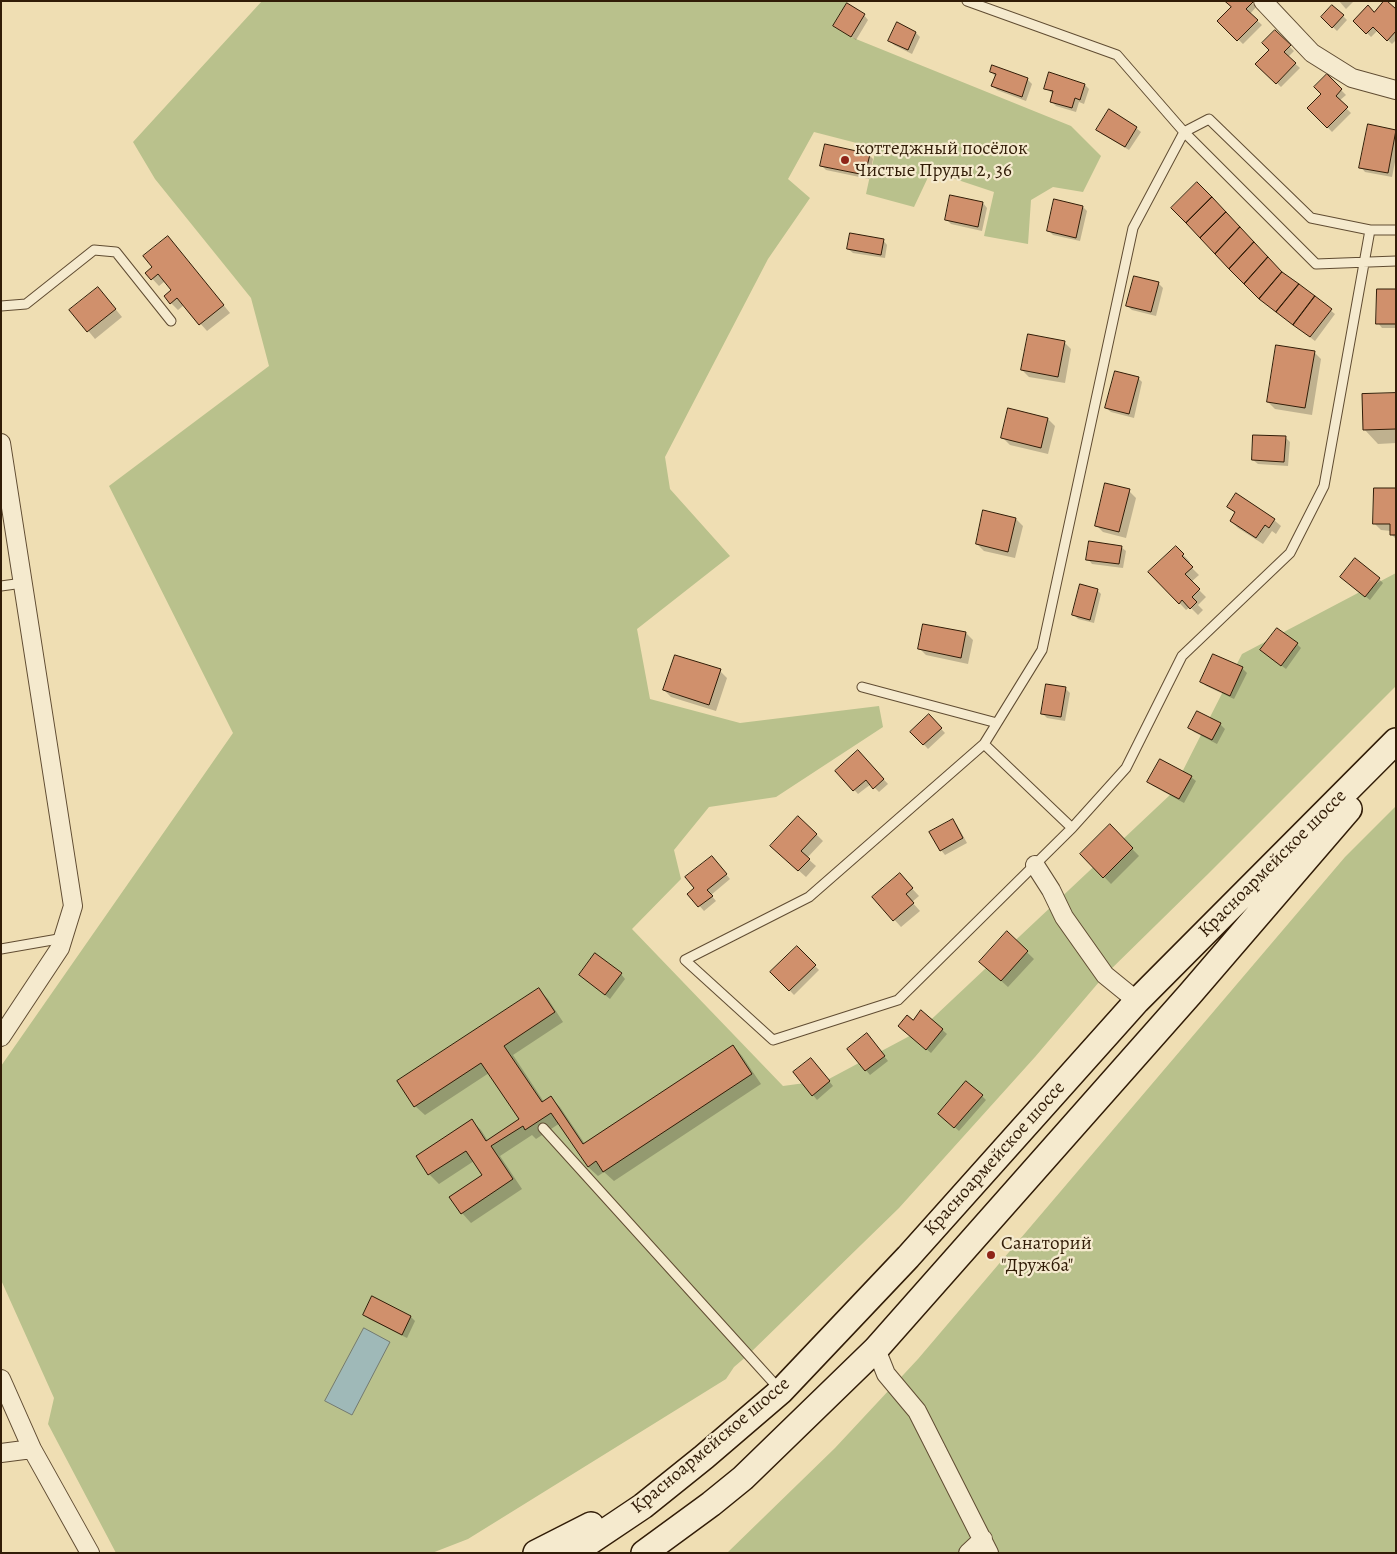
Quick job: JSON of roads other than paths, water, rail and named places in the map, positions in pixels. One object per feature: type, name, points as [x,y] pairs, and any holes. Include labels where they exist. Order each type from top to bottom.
[{"type":"main road","name":"Красноармейское шоссе","points":[[573,1553],[643,1506],[781,1391],[908,1258],[1137,1001],[1396,741]]},
{"type":"main road","name":"Красноармейское шоссе","points":[[644,1553],[743,1478],[876,1349],[1190,994],[1396,755]]},
{"type":"main road","points":[[536,1553],[598,1522],[704,1457]]},
{"type":"main road","points":[[670,1553],[743,1478]]},
{"type":"street","points":[[1263,1],[1312,53],[1352,78],[1396,90]]},
{"type":"street","points":[[1,443],[73,906],[60,948],[1,1037]]},
{"type":"street","points":[[1035,864],[1064,917],[1104,975],[1137,1001]]},
{"type":"street","points":[[876,1349],[886,1374],[918,1411],[986,1546],[968,1553]]},
{"type":"street","points":[[1,1380],[32,1449],[90,1553]]},
{"type":"street","points":[[1,1453],[32,1449]]},
{"type":"lane","points":[[967,1],[1117,55],[1184,132],[1316,264],[1396,262]]},
{"type":"lane","points":[[1370,230],[1324,486],[1290,552],[1182,656],[1126,768],[1072,828],[898,1000],[773,1040],[685,960],[809,898],[984,744],[1042,650],[1133,228],[1184,132],[1209,119],[1311,218],[1370,230],[1396,230]]},
{"type":"lane","points":[[1,306],[26,304],[94,250],[116,252],[171,322]]},
{"type":"lane","points":[[1,586],[23,582]]},
{"type":"lane","points":[[862,687],[997,723]]},
{"type":"lane","points":[[984,744],[1072,828]]},
{"type":"lane","points":[[1,949],[64,938]]},
{"type":"lane","points":[[543,1128],[781,1391]]},
{"type":"water","points":[[364,1328],[390,1342],[352,1415],[325,1401]]},
{"type":"place","name":"коттеджный посёлок Чистые Пруды 2, 36","points":[[845,160]]},
{"type":"place","name":"Санаторий \"Дружба\"","points":[[991,1255]]}]
